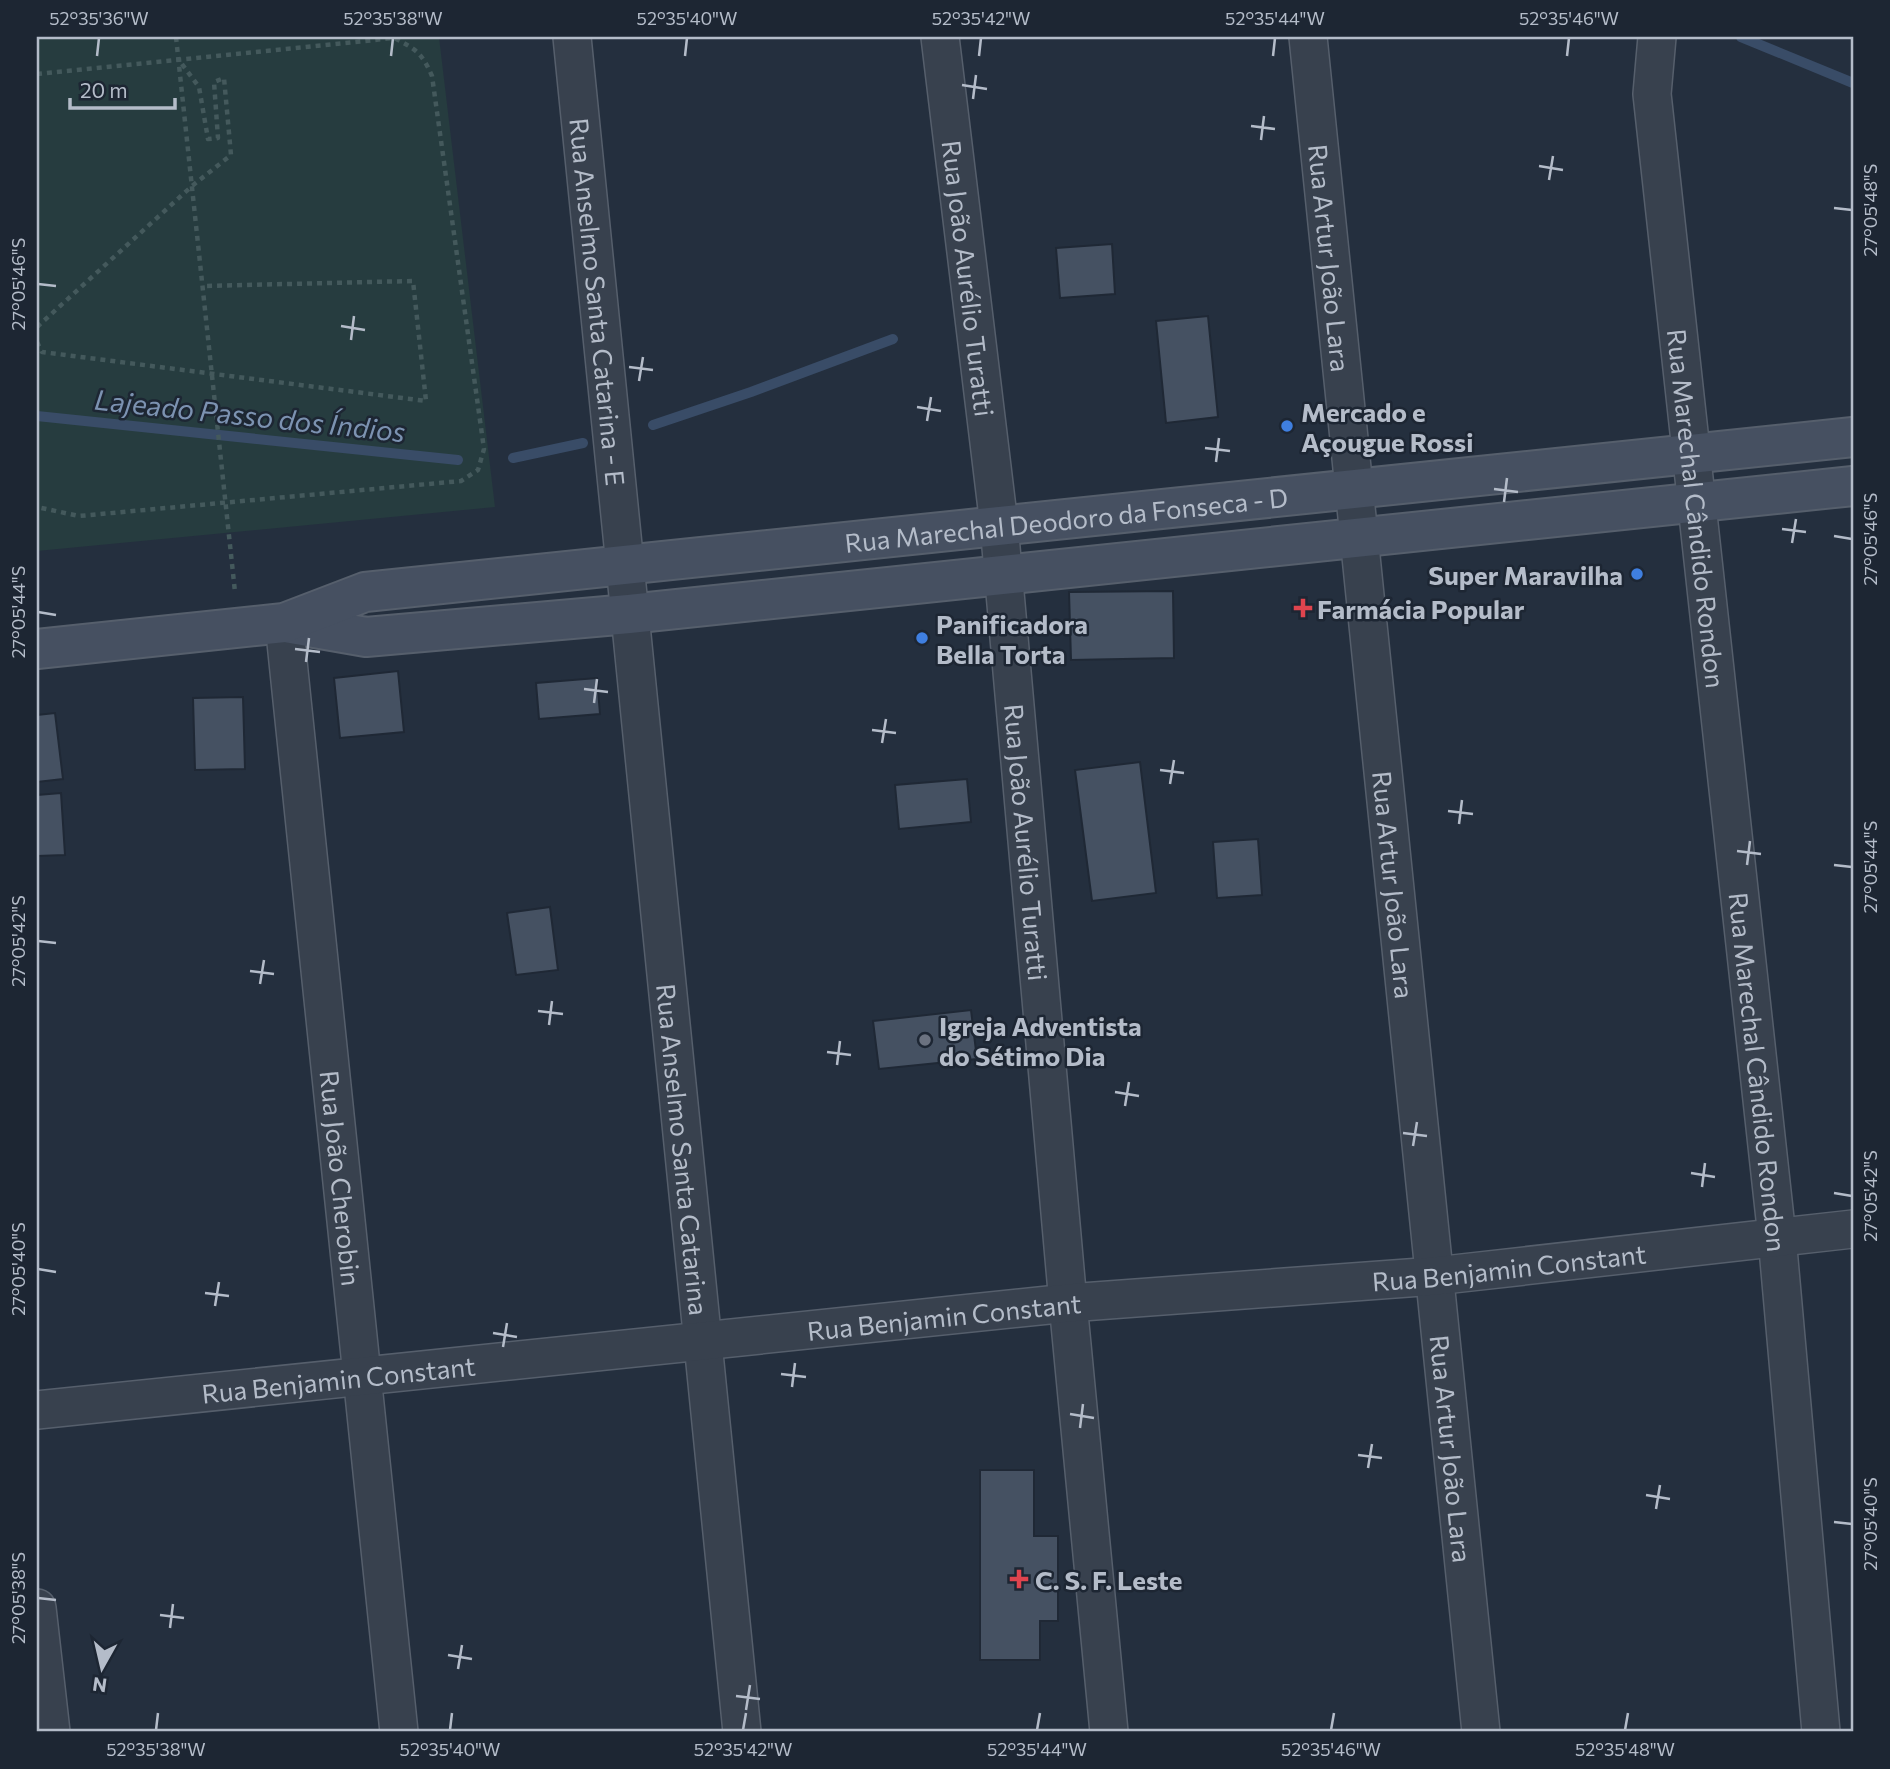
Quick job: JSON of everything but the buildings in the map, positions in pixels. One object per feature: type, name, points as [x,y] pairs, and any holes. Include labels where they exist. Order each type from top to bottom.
[{"type":"street","name":"Rua Anselmo Santa Catarina - E","points":[[572,37],[625,566]]},
{"type":"street","name":"Rua João Aurélio Turatti","points":[[940,37],[1004,575],[1068,1303],[1110,1732]]},
{"type":"street","name":"Rua Artur João Lara","points":[[1308,37],[1481,1732]]},
{"type":"street","name":"Rua Marechal Cândido Rondon","points":[[1657,37],[1652,93],[1777,1237],[1821,1732]]},
{"type":"street","name":"Rua Marechal Deodoro da Fonseca - D","points":[[37,649],[284,623],[365,592],[1853,437]]},
{"type":"street","name":"Rua Marechal Deodoro da Fonseca - D","points":[[284,623],[366,637],[629,614],[1853,486]]},
{"type":"street","name":"Rua Anselmo Santa Catarina","points":[[625,566],[742,1732]]},
{"type":"street","name":"Rua João Cherobin","points":[[284,623],[398,1732]]},
{"type":"street","name":"Rua Benjamin Constant","points":[[37,1410],[1068,1303],[1435,1276],[1853,1229]]},
{"type":"street","points":[[37,1608],[51,1732]]},
{"type":"path","points":[[176,37],[239,628]]},
{"type":"path","points":[[37,74],[394,38],[416,49],[424,57],[432,76],[484,449],[478,470],[461,481],[79,516],[37,507]]},
{"type":"path","points":[[37,327],[192,186],[230,155],[224,78],[214,82],[218,138],[208,139],[199,87],[178,60]]},
{"type":"path","points":[[37,342],[42,352],[426,401],[413,281],[202,286]]},
{"type":"green space","points":[[37,37],[439,37],[495,507],[37,551]]},
{"type":"waterway","name":"Lajeado Passo dos Índios","points":[[1741,37],[1853,83]]},
{"type":"waterway","name":"Lajeado Passo dos Índios","points":[[653,425],[893,339]]},
{"type":"waterway","name":"Lajeado Passo dos Índios","points":[[37,416],[458,460]]},
{"type":"waterway","name":"Lajeado Passo dos Índios","points":[[513,458],[583,443]]},
{"type":"place","name":"Mercado e Açougue Rossi","points":[[1287,426]]},
{"type":"place","name":"Super Maravilha","points":[[1637,574]]},
{"type":"place","name":"Farmácia Popular","points":[[1303,608]]},
{"type":"place","name":"Panificadora Bella Torta","points":[[922,638]]},
{"type":"place","name":"Igreja Adventista do Sétimo Dia","points":[[925,1040]]},
{"type":"place","name":"C. S. F. Leste","points":[[1019,1579]]}]
